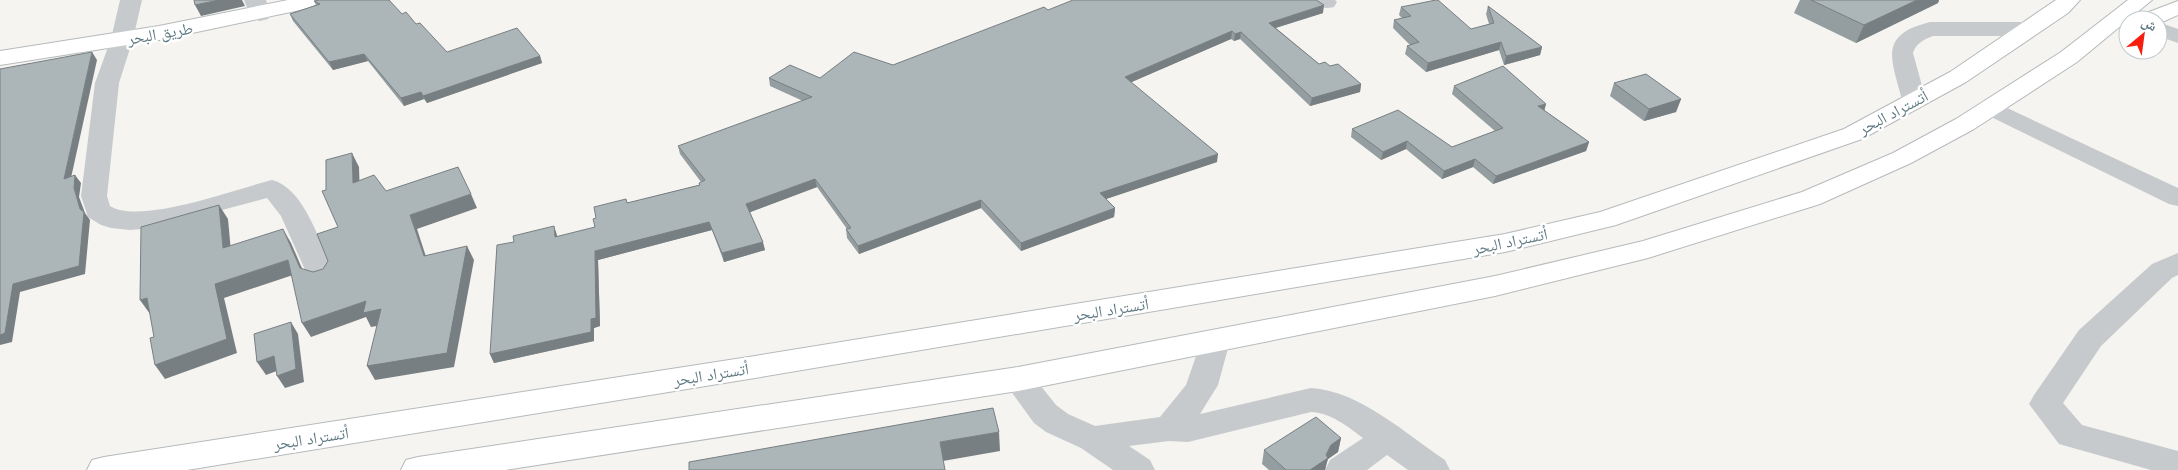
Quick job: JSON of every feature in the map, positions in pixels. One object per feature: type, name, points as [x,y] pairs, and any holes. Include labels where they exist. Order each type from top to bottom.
[{"type":"highway","name":"طريق البحر","points":[[0,58],[122,39],[257,7],[319,0]]},
{"type":"highway","name":"أتستراد البحر","points":[[104,470],[754,367],[1505,243],[1606,219],[1852,134],[1958,77],[2069,0]]},
{"type":"highway","points":[[2070,57],[2141,0]]},
{"type":"highway","points":[[418,470],[1018,379],[1495,286],[1648,249],[1811,198],[1902,158],[1964,124],[2070,57],[2118,35]]},
{"type":"street","points":[[131,0],[122,39],[107,83],[94,196],[98,210],[104,216],[125,222],[159,220],[272,188],[280,193],[301,229],[320,274]]},
{"type":"street","points":[[1914,100],[1902,53],[1904,45],[1916,34],[1930,29],[2029,29]]},
{"type":"street","points":[[1990,106],[2178,198]]},
{"type":"street","points":[[2178,263],[2162,270],[2090,338],[2045,404],[2070,435],[2178,464]]},
{"type":"street","points":[[1169,428],[1195,398],[1202,385],[1215,341]]},
{"type":"street","points":[[1018,379],[1051,418],[1093,439],[1138,470]]},
{"type":"street","points":[[1093,439],[1169,428],[1188,429],[1311,400],[1327,401],[1340,406],[1433,470]]},
{"type":"street","points":[[1342,470],[1387,438]]},
{"type":"building","points":[[194,0],[219,0],[195,5]]},
{"type":"building","points":[[389,0],[402,14],[406,12],[416,24],[420,23],[447,52],[517,28],[540,56],[423,96],[421,92],[401,98],[364,54],[329,62],[290,14],[320,4],[314,1]]},
{"type":"building","points":[[1073,0],[1316,0],[1324,5],[1269,23],[1319,64],[1325,62],[1330,66],[1338,64],[1361,84],[1312,98],[1241,32],[1235,34],[1232,31],[1125,77],[1218,154],[1100,193],[1115,208],[1021,243],[981,200],[858,246],[846,229],[851,228],[815,179],[746,204],[763,242],[722,253],[709,222],[595,251],[596,318],[591,319],[591,332],[490,354],[497,245],[514,242],[513,236],[554,226],[555,237],[595,227],[593,219],[596,218],[594,207],[626,199],[627,203],[700,185],[699,183],[705,180],[678,146],[812,97],[769,78],[790,65],[820,78],[854,52],[893,65],[1044,7],[1048,10]]},
{"type":"building","points":[[1438,0],[1471,29],[1494,23],[1488,6],[1542,47],[1506,56],[1501,42],[1428,63],[1407,46],[1419,42],[1394,20],[1411,16],[1401,7]]},
{"type":"building","points":[[1811,0],[1917,0],[1864,25]]},
{"type":"building","points":[[92,52],[64,179],[75,175],[74,188],[80,209],[84,212],[79,266],[13,284],[5,333],[0,335],[0,69]]},
{"type":"building","points":[[1503,66],[1546,104],[1538,106],[1589,142],[1496,176],[1475,159],[1444,171],[1407,141],[1383,152],[1352,129],[1398,110],[1452,147],[1503,128],[1454,86]]},
{"type":"building","points":[[1646,74],[1681,99],[1649,109],[1614,83]]},
{"type":"building","points":[[352,153],[353,183],[374,175],[386,191],[458,167],[471,194],[410,215],[424,256],[467,246],[447,353],[367,366],[381,309],[363,313],[366,301],[302,323],[288,260],[215,284],[227,339],[155,365],[150,338],[154,337],[147,298],[140,300],[141,227],[219,205],[223,248],[283,229],[300,268],[313,272],[323,269],[328,261],[317,234],[338,227],[322,191],[326,190],[326,160]]},
{"type":"building","points":[[291,322],[296,369],[277,376],[274,356],[257,362],[254,334]]},
{"type":"building","points":[[993,408],[999,432],[940,442],[945,470],[689,470],[689,462]]},
{"type":"building","points":[[1316,417],[1341,438],[1331,445],[1326,455],[1328,458],[1310,470],[1286,470],[1264,450]]}]
